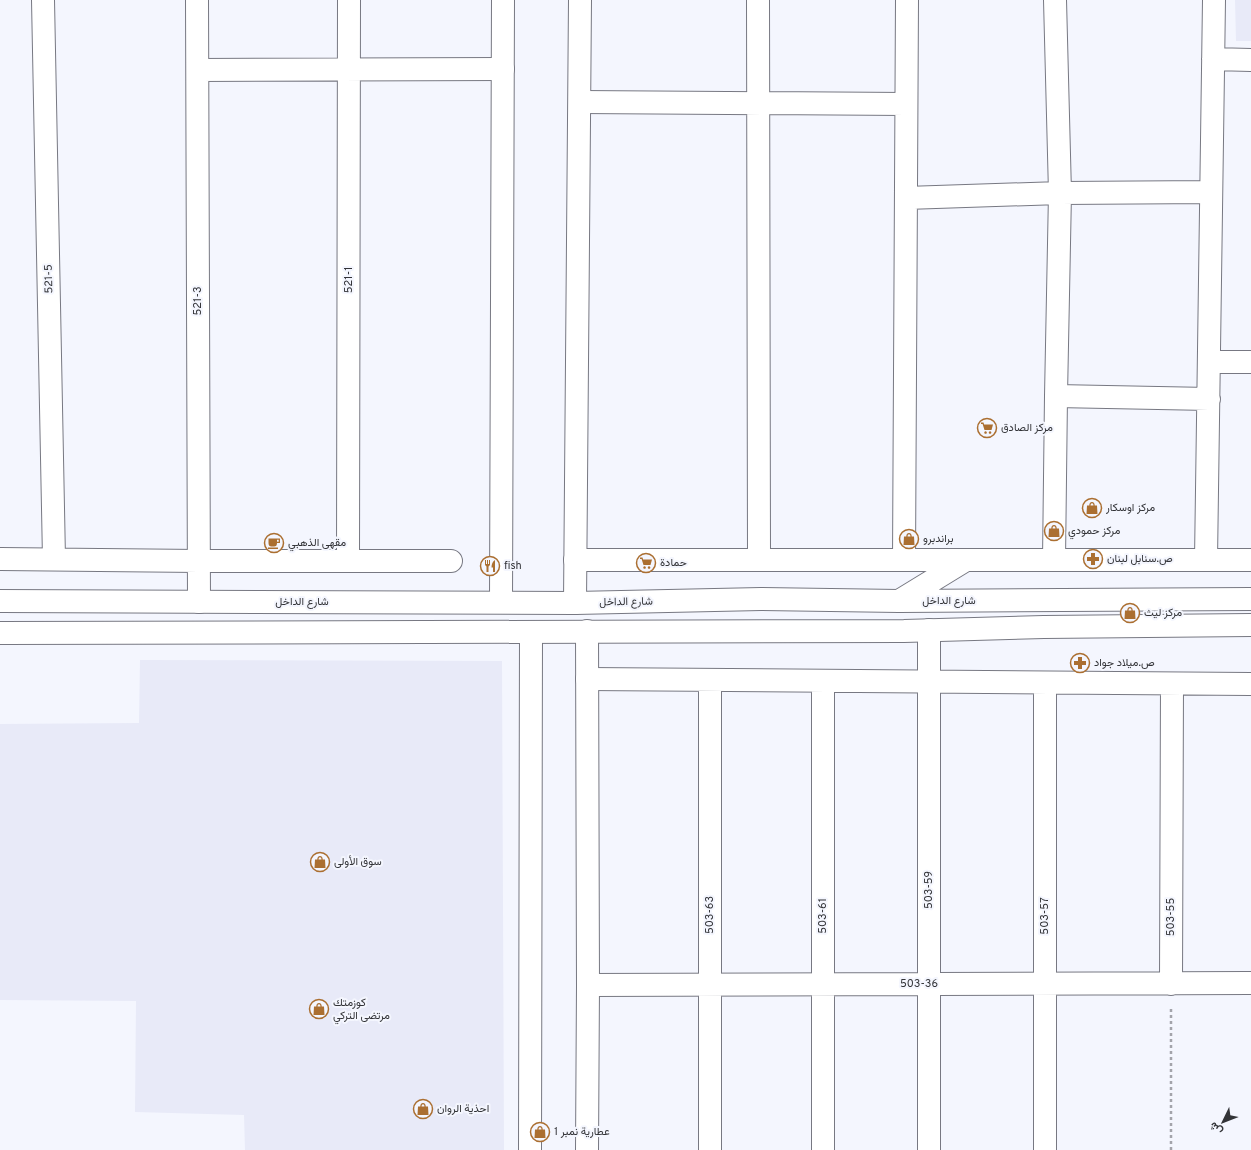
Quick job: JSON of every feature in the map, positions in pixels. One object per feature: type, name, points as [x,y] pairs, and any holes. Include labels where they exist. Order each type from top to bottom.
[{"type":"street","name":"521-5","points":[[43,0],[54,559]]},
{"type":"street","name":"521-3","points":[[198,0],[199,602]]},
{"type":"street","name":"521-1","points":[[348,561],[349,0]]},
{"type":"street","points":[[501,602],[503,0]]},
{"type":"street","points":[[575,603],[580,0]]},
{"type":"street","points":[[758,0],[759,560]]},
{"type":"street","points":[[904,560],[907,0]]},
{"type":"street","points":[[1054,560],[1060,193],[1055,0]]},
{"type":"street","points":[[1206,560],[1214,0]]},
{"type":"street","points":[[1213,59],[1251,60]]},
{"type":"street","points":[[198,70],[503,69]]},
{"type":"street","points":[[580,102],[906,104]]},
{"type":"street","points":[[906,198],[1060,193],[1211,192]]},
{"type":"street","points":[[1209,362],[1251,362]]},
{"type":"street","points":[[1056,396],[1209,399]]},
{"type":"street","points":[[0,559],[199,561],[451,560]]},
{"type":"street","points":[[575,560],[1251,560]]},
{"type":"street","points":[[899,601],[966,560]]},
{"type":"street","name":"شارع الداخل","points":[[0,601],[575,603],[761,599],[899,601],[1251,599]]},
{"type":"street","points":[[0,633],[929,630],[1044,627],[1251,625]]},
{"type":"street","name":"503-59","points":[[929,630],[929,1150]]},
{"type":"street","points":[[586,1150],[588,985],[587,631]]},
{"type":"street","points":[[530,1150],[531,632]]},
{"type":"street","points":[[587,679],[1251,684]]},
{"type":"street","name":"503-63","points":[[710,680],[710,1150]]},
{"type":"street","name":"503-61","points":[[823,681],[823,1150]]},
{"type":"street","name":"503-57","points":[[1045,683],[1045,1150]]},
{"type":"street","name":"503-55","points":[[1171,984],[1172,684]]},
{"type":"street","name":"503-36","points":[[588,985],[1251,984]]},
{"type":"path","points":[[1171,984],[1171,1150]]},
{"type":"shaded area","points":[[1235,0],[1251,0],[1251,41],[1236,41]]},
{"type":"shaded area","name":"سوق الأولى","points":[[140,660],[502,661],[504,1150],[245,1150],[244,1115],[135,1112],[136,1001],[0,1000],[0,724],[139,723]]},
{"type":"place","name":"مركز الصادق","points":[[987,428]]},
{"type":"place","name":"مركز اوسكار","points":[[1092,508]]},
{"type":"place","name":"مركز حمودي","points":[[1054,531]]},
{"type":"place","name":"براندبرو","points":[[909,539]]},
{"type":"place","name":"مقهى الذهبي","points":[[274,543]]},
{"type":"place","name":"ص.سنابل لبنان","points":[[1093,559]]},
{"type":"place","name":"حمادة","points":[[646,563]]},
{"type":"place","name":"fish","points":[[490,566]]},
{"type":"place","name":"مركز ليث","points":[[1130,613]]},
{"type":"place","name":"ص.ميلاد جواد","points":[[1080,663]]},
{"type":"place","name":"سوق الأولى","points":[[320,862]]},
{"type":"place","name":"كوزمتك مرتضى التركي","points":[[319,1009]]},
{"type":"place","name":"احذية الروان","points":[[423,1109]]},
{"type":"place","name":"عطارية نمبر 1","points":[[540,1132]]}]
